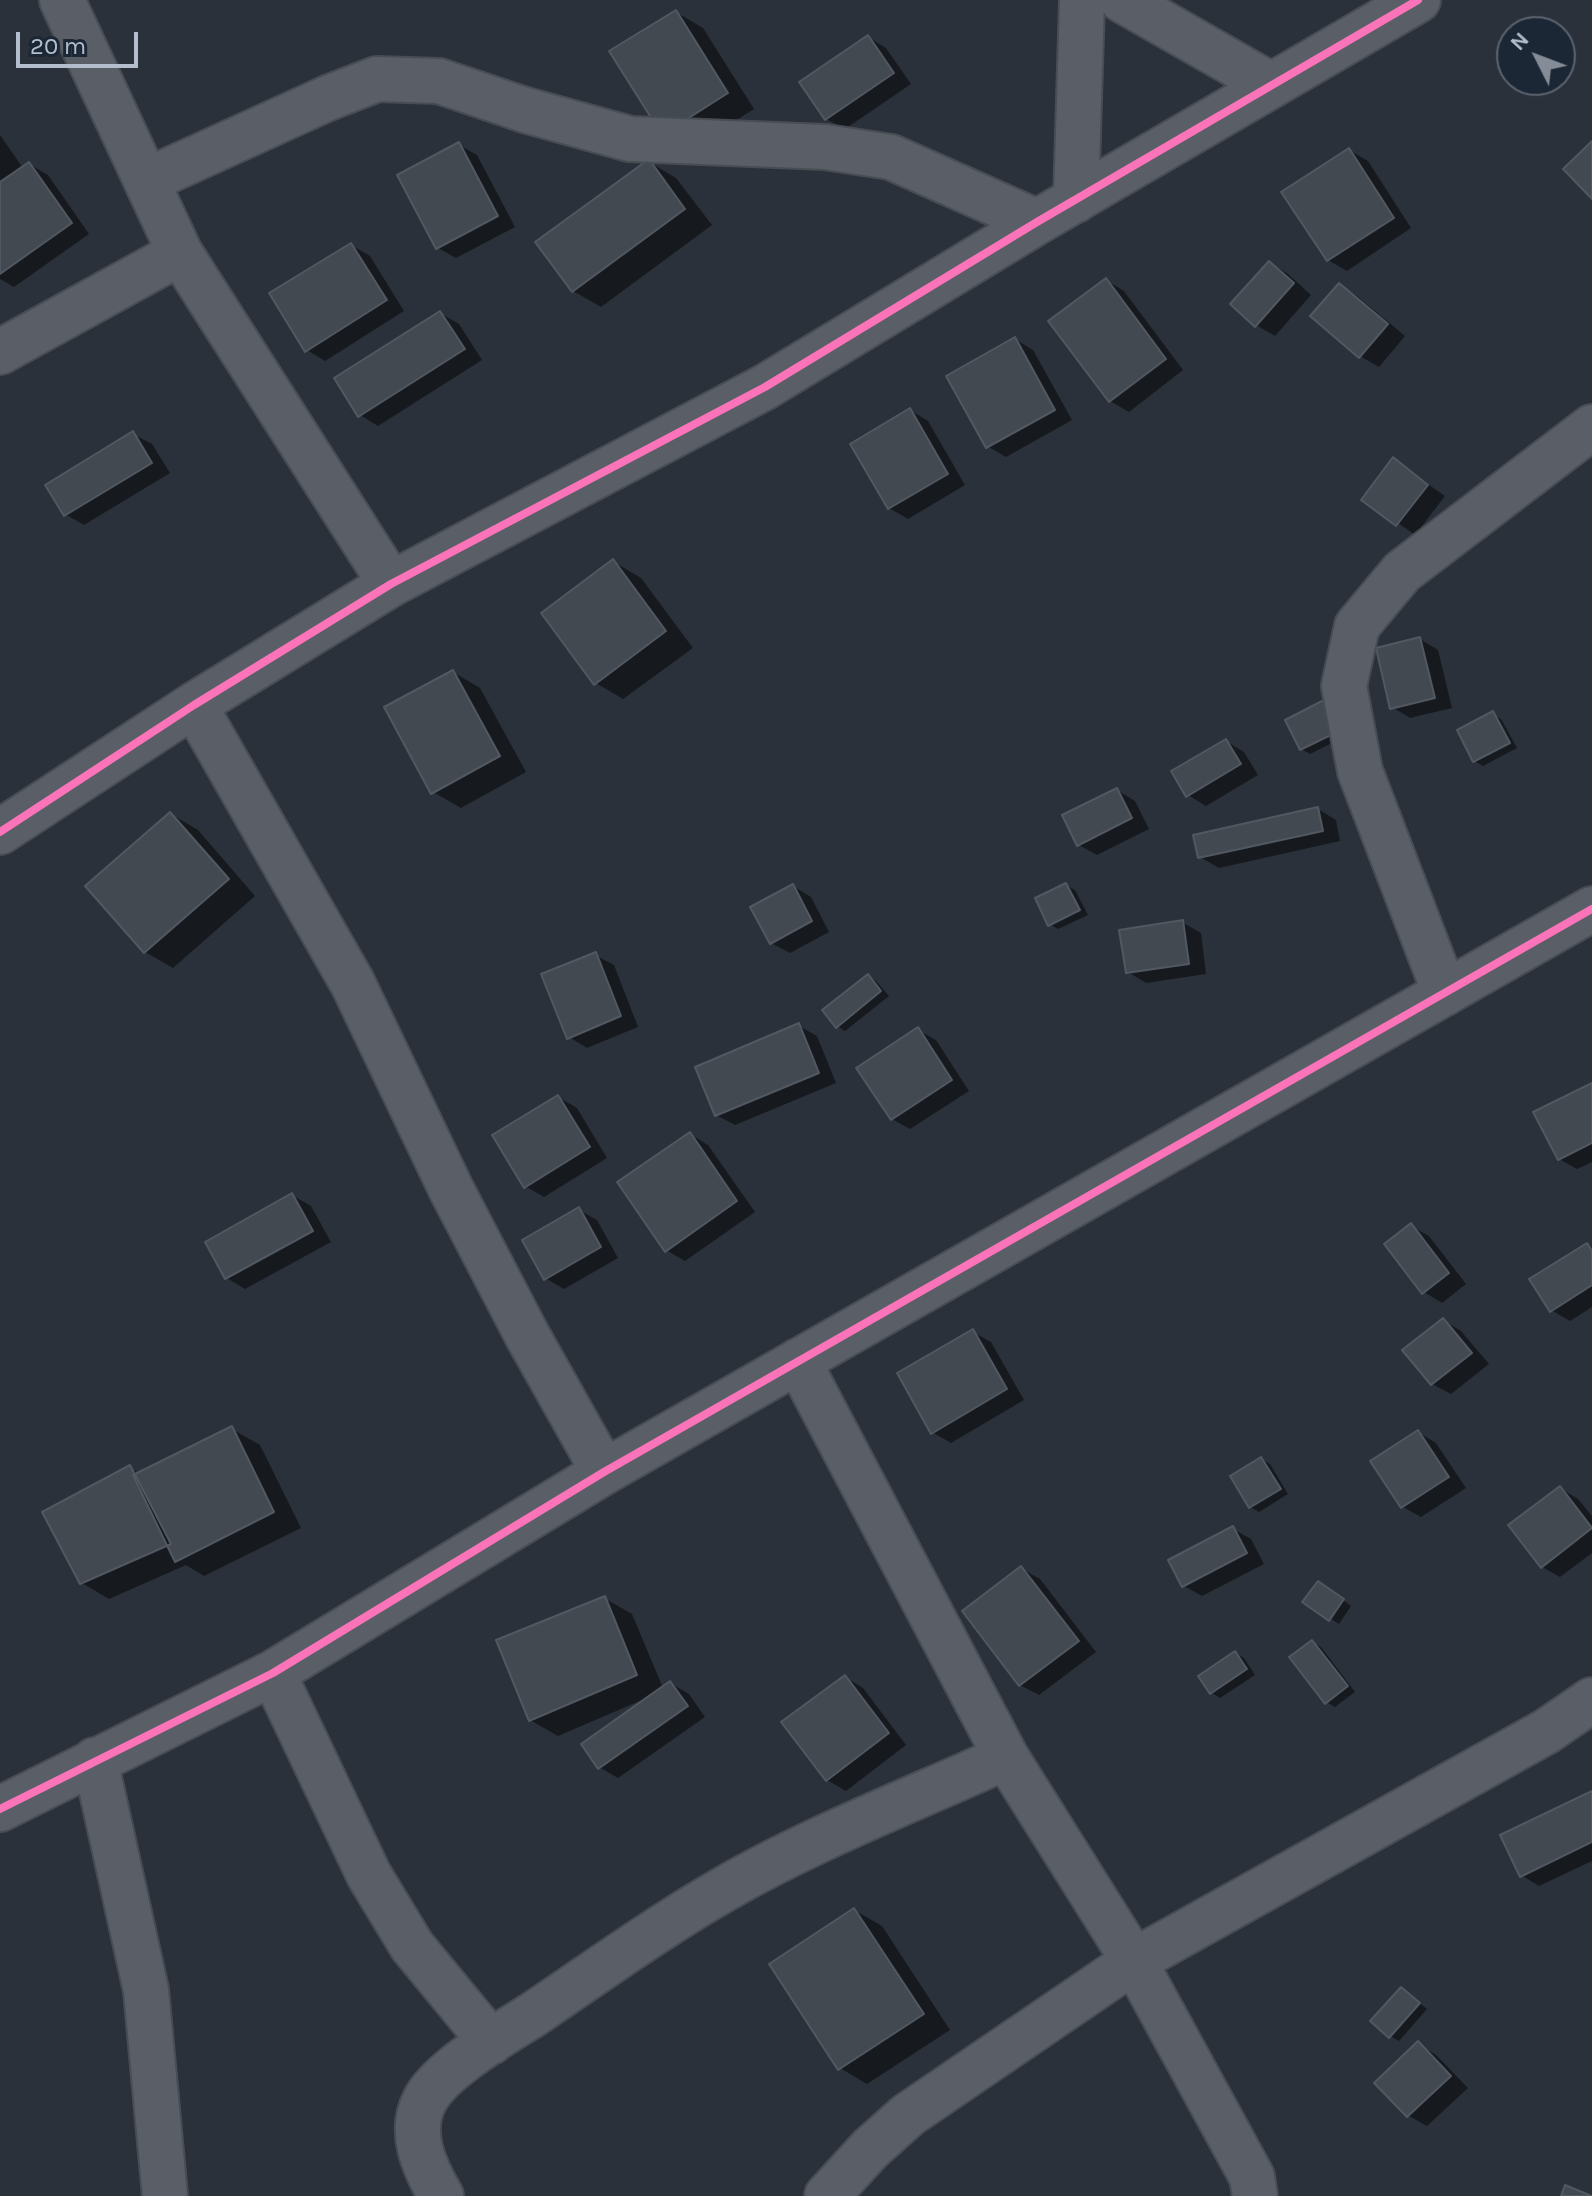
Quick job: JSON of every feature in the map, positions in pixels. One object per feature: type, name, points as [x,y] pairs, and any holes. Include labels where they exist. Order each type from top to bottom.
[{"type":"street","points":[[62,0],[180,253],[391,584]]},
{"type":"street","points":[[1076,200],[1082,0]]},
{"type":"street","points":[[1122,0],[1271,85]]},
{"type":"street","points":[[0,832],[194,705],[391,584],[765,387],[1037,222],[1418,0]]},
{"type":"street","points":[[148,180],[377,79],[439,81],[525,110],[630,139],[825,147],[891,157],[1037,222]]},
{"type":"street","points":[[0,352],[180,253]]},
{"type":"street","points":[[1445,993],[1360,771],[1344,686],[1357,626],[1402,572],[1592,427]]},
{"type":"street","points":[[194,705],[353,984],[472,1229],[604,1472]]},
{"type":"street","points":[[0,1809],[273,1673],[604,1472],[1592,909]]},
{"type":"street","points":[[798,1361],[1006,1757],[1134,1961],[1252,2177],[1255,2196]]},
{"type":"street","points":[[273,1673],[369,1875],[412,1946],[491,2042]]},
{"type":"street","points":[[827,2196],[870,2149],[908,2115],[1134,1961],[1547,1731],[1592,1700]]},
{"type":"street","points":[[441,2196],[423,2166],[417,2127],[425,2099],[448,2073],[721,1891],[780,1860],[1006,1757]]},
{"type":"street","points":[[95,1760],[146,1990],[165,2196]]},
{"type":"building","points":[[676,10],[728,93],[662,135],[609,51]]},
{"type":"building","points":[[868,35],[894,73],[825,120],[799,82]]},
{"type":"building","points":[[1592,141],[1592,199],[1563,169]]},
{"type":"building","points":[[459,142],[498,216],[436,249],[397,175]]},
{"type":"building","points":[[1349,148],[1394,218],[1327,261],[1281,192]]},
{"type":"building","points":[[649,159],[685,209],[572,292],[535,242]]},
{"type":"building","points":[[29,162],[72,223],[0,274],[0,182]]},
{"type":"building","points":[[351,243],[387,300],[305,352],[269,293]]},
{"type":"building","points":[[1269,261],[1294,283],[1255,327],[1230,304]]},
{"type":"building","points":[[1106,278],[1166,359],[1109,402],[1048,321]]},
{"type":"building","points":[[1339,283],[1388,324],[1359,358],[1310,316]]},
{"type":"building","points":[[440,311],[465,349],[358,417],[334,378]]},
{"type":"building","points":[[1015,337],[1055,410],[986,448],[946,376]]},
{"type":"building","points":[[910,408],[948,474],[888,509],[850,444]]},
{"type":"building","points":[[133,431],[152,463],[64,516],[45,485]]},
{"type":"building","points":[[1393,457],[1428,485],[1396,526],[1361,500]]},
{"type":"building","points":[[613,559],[666,631],[594,685],[541,613]]},
{"type":"building","points":[[1420,637],[1435,698],[1390,709],[1376,648]]},
{"type":"building","points":[[453,670],[500,756],[431,794],[384,707]]},
{"type":"building","points":[[1324,700],[1339,731],[1300,750],[1285,720]]},
{"type":"building","points":[[1493,711],[1510,743],[1473,762],[1457,730]]},
{"type":"building","points":[[1226,739],[1241,764],[1186,797],[1171,771]]},
{"type":"building","points":[[1117,788],[1132,818],[1077,846],[1062,815]]},
{"type":"building","points":[[1318,807],[1323,831],[1198,858],[1193,835]]},
{"type":"building","points":[[170,812],[229,879],[144,953],[85,886]]},
{"type":"building","points":[[1066,883],[1080,910],[1048,926],[1035,898]]},
{"type":"building","points":[[793,884],[812,921],[770,944],[750,907]]},
{"type":"building","points":[[1183,920],[1189,964],[1126,973],[1119,930]]},
{"type":"building","points":[[596,952],[621,1016],[567,1039],[541,974]]},
{"type":"building","points":[[868,974],[881,991],[836,1028],[822,1010]]},
{"type":"building","points":[[799,1023],[819,1073],[715,1116],[695,1067]]},
{"type":"building","points":[[918,1027],[952,1080],[891,1120],[856,1068]]},
{"type":"building","points":[[1592,1083],[1592,1143],[1558,1160],[1533,1112]]},
{"type":"building","points":[[558,1095],[590,1147],[524,1188],[492,1135]]},
{"type":"building","points":[[690,1132],[737,1201],[665,1252],[617,1182]]},
{"type":"building","points":[[292,1193],[313,1231],[225,1279],[205,1242]]},
{"type":"building","points":[[579,1207],[601,1247],[544,1280],[522,1240]]},
{"type":"building","points":[[1411,1223],[1449,1273],[1422,1294],[1384,1244]]},
{"type":"building","points":[[1587,1243],[1592,1251],[1592,1285],[1550,1312],[1529,1279]]},
{"type":"building","points":[[1443,1318],[1472,1353],[1431,1385],[1402,1350]]},
{"type":"building","points":[[973,1329],[1007,1389],[931,1434],[897,1373]]},
{"type":"building","points":[[232,1426],[274,1512],[175,1562],[133,1475]]},
{"type":"building","points":[[1418,1430],[1449,1477],[1401,1508],[1370,1461]]},
{"type":"building","points":[[1261,1457],[1281,1489],[1249,1508],[1230,1476]]},
{"type":"building","points":[[130,1465],[171,1544],[80,1584],[42,1512]]},
{"type":"building","points":[[1560,1486],[1592,1528],[1541,1568],[1508,1525]]},
{"type":"building","points":[[1233,1526],[1247,1553],[1182,1587],[1168,1560]]},
{"type":"building","points":[[1021,1566],[1079,1641],[1019,1686],[962,1611]]},
{"type":"building","points":[[1318,1581],[1344,1599],[1329,1621],[1302,1602]]},
{"type":"building","points":[[605,1596],[637,1675],[529,1721],[496,1640]]},
{"type":"building","points":[[1312,1640],[1348,1686],[1325,1704],[1289,1657]]},
{"type":"building","points":[[1235,1651],[1247,1669],[1210,1694],[1198,1676]]},
{"type":"building","points":[[845,1675],[889,1733],[826,1781],[781,1722]]},
{"type":"building","points":[[670,1681],[688,1706],[598,1769],[581,1744]]},
{"type":"building","points":[[1592,1791],[1592,1842],[1520,1877],[1500,1835]]},
{"type":"building","points":[[854,1908],[924,2014],[838,2070],[769,1964]]},
{"type":"building","points":[[1401,1987],[1420,2003],[1389,2038],[1370,2021]]},
{"type":"building","points":[[1418,2041],[1451,2076],[1407,2117],[1374,2083]]},
{"type":"building","points":[[1565,2185],[1592,2196],[1561,2196]]},
{"type":"cycle path","points":[[0,832],[194,705],[391,584],[765,387],[1037,222],[1418,0]]},
{"type":"cycle path","points":[[0,1809],[273,1673],[604,1472],[1592,909]]}]
